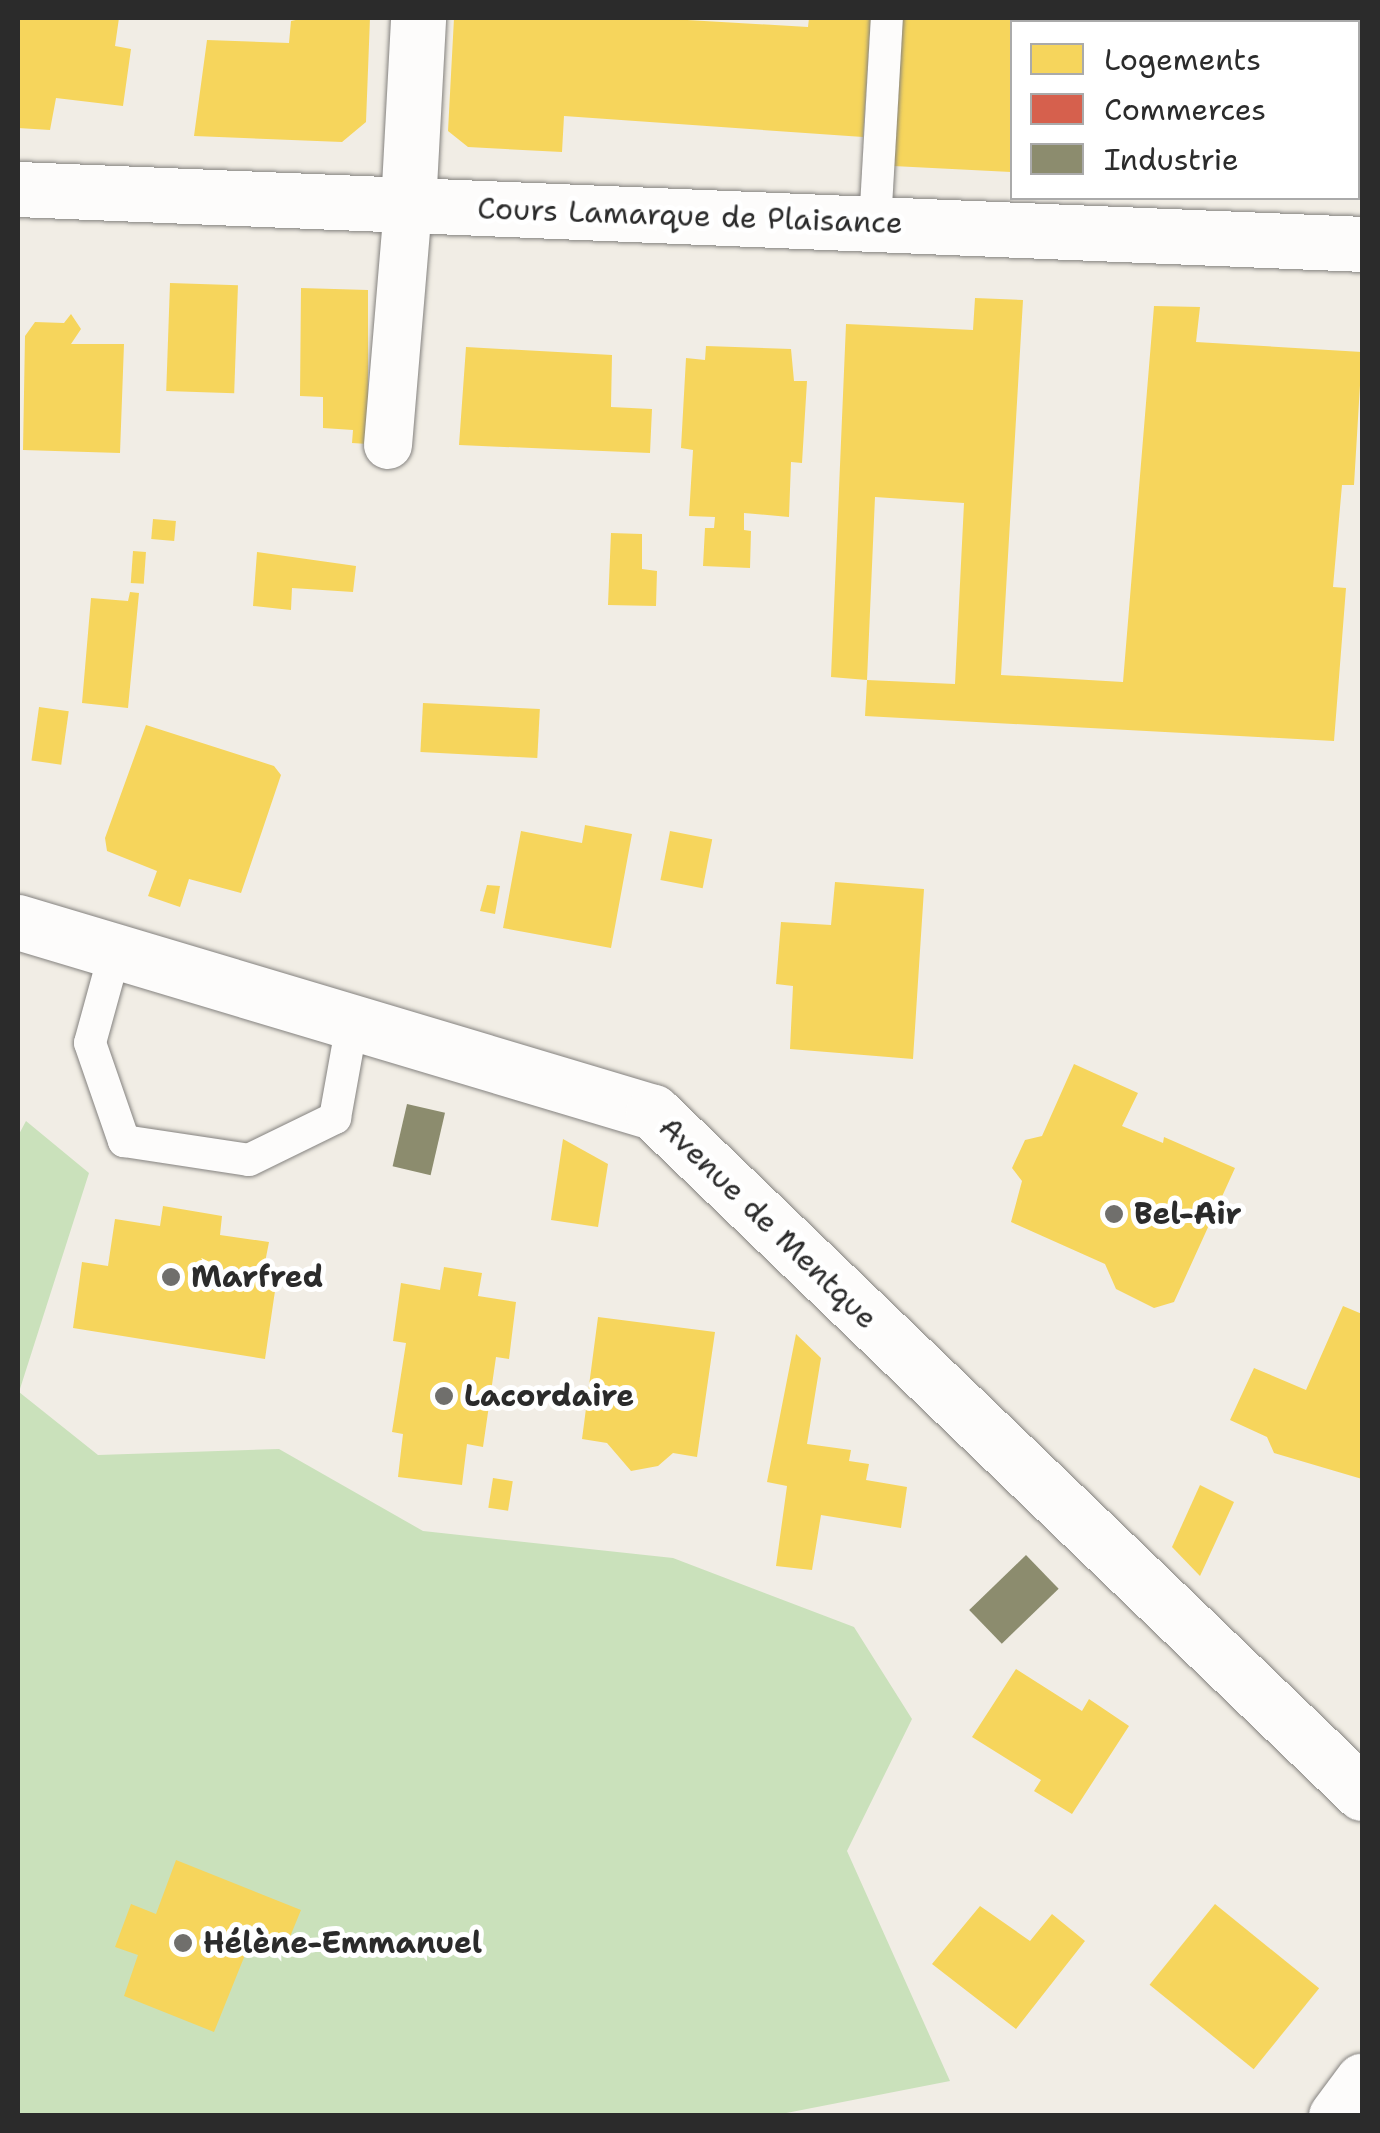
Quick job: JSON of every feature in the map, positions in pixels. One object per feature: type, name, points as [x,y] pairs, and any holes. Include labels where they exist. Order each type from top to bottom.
[{"type":"street","points":[[388,445],[408,205],[418,18]]},
{"type":"street","name":"Cours Lamarque de Plaisance","points":[[18,189],[1362,244]]},
{"type":"street","name":"Avenue de Mentque","points":[[18,922],[353,1018],[653,1112],[1362,1792]]},
{"type":"street","points":[[1336,2116],[1362,2081]]},
{"type":"lane","points":[[875,224],[887,18]]},
{"type":"lane","points":[[114,952],[90,1043],[124,1142],[249,1160],[336,1118],[353,1018]]},
{"type":"green space","points":[[26,1121],[89,1173],[19,1392],[98,1455],[279,1449],[423,1531],[673,1558],[854,1627],[912,1719],[847,1851],[950,2081],[771,2116],[18,2116],[18,1136]]},
{"type":"building: Logements","points":[[18,18],[119,18],[115,46],[131,49],[123,106],[56,98],[50,130],[18,128]]},
{"type":"building: Logements","points":[[370,18],[366,122],[342,142],[194,136],[207,40],[289,43],[291,21]]},
{"type":"building: Logements","points":[[454,18],[653,18],[808,27],[809,18],[871,18],[863,137],[564,116],[562,152],[468,147],[448,131]]},
{"type":"building: Logements","points":[[901,18],[1300,18],[1010,20],[1010,172],[893,166]]},
{"type":"building: Logements","points":[[170,283],[238,285],[234,393],[166,391]]},
{"type":"building: Logements","points":[[301,288],[368,290],[368,444],[352,443],[353,430],[323,428],[323,397],[300,396]]},
{"type":"building: Logements","points":[[975,298],[1023,300],[1001,675],[1123,682],[1154,306],[1200,307],[1196,342],[1362,352],[1354,485],[1342,485],[1333,587],[1346,588],[1334,741],[865,716],[867,680],[831,677],[846,324],[973,330]],"holes":[[[875,497],[964,503],[955,684],[867,680]]]},
{"type":"building: Logements","points":[[71,314],[81,329],[71,344],[124,344],[120,453],[23,450],[25,336],[35,322],[64,323]]},
{"type":"building: Logements","points":[[706,346],[791,349],[794,381],[807,381],[802,463],[791,462],[789,517],[744,513],[744,530],[751,531],[750,568],[703,566],[705,528],[714,528],[715,517],[689,516],[693,450],[681,448],[686,358],[705,360]]},
{"type":"building: Logements","points":[[466,347],[612,355],[611,407],[652,409],[650,453],[459,445]]},
{"type":"building: Logements","points":[[153,519],[176,521],[174,541],[151,539]]},
{"type":"building: Logements","points":[[611,533],[642,534],[642,569],[657,571],[656,606],[608,605]]},
{"type":"building: Logements","points":[[133,551],[146,552],[144,584],[131,583]]},
{"type":"building: Logements","points":[[257,552],[356,566],[353,592],[292,588],[291,610],[253,606]]},
{"type":"building: Logements","points":[[130,592],[139,593],[128,708],[82,703],[91,598],[128,601]]},
{"type":"building: Logements","points":[[423,703],[540,709],[537,758],[420,752]]},
{"type":"building: Logements","points":[[39,707],[69,711],[61,765],[31,760]]},
{"type":"building: Logements","points":[[146,725],[274,766],[281,775],[241,893],[189,879],[180,907],[148,896],[157,871],[107,851],[105,838]]},
{"type":"building: Logements","points":[[585,825],[632,834],[611,948],[503,928],[521,831],[582,843]]},
{"type":"building: Logements","points":[[670,831],[712,839],[703,888],[660,880]]},
{"type":"building: Logements","points":[[835,882],[924,889],[913,1059],[790,1049],[793,986],[776,984],[781,922],[831,925]]},
{"type":"building: Logements","points":[[487,885],[500,886],[495,914],[480,911]]},
{"type":"building: Logements","name":"Bel-Air","points":[[1074,1064],[1138,1093],[1122,1126],[1163,1143],[1164,1137],[1235,1168],[1174,1302],[1154,1308],[1116,1289],[1105,1264],[1011,1222],[1022,1181],[1012,1168],[1025,1140],[1042,1136]]},
{"type":"building: Logements","points":[[563,1139],[608,1164],[598,1227],[551,1220]]},
{"type":"building: Logements","name":"Marfred","points":[[163,1206],[222,1216],[220,1235],[269,1242],[260,1288],[275,1291],[265,1359],[73,1328],[82,1262],[108,1266],[115,1219],[160,1226]]},
{"type":"building: Logements","name":"Lacordaire","points":[[444,1267],[482,1273],[478,1296],[516,1302],[509,1359],[496,1357],[483,1447],[467,1444],[462,1485],[398,1477],[403,1434],[392,1432],[406,1343],[393,1341],[401,1283],[440,1290]]},
{"type":"building: Logements","points":[[1343,1306],[1362,1314],[1362,1479],[1274,1453],[1267,1437],[1230,1420],[1254,1368],[1306,1390]]},
{"type":"building: Logements","points":[[598,1317],[715,1332],[697,1457],[673,1453],[658,1466],[631,1471],[607,1443],[582,1439]]},
{"type":"building: Logements","points":[[796,1334],[821,1358],[807,1444],[851,1450],[849,1461],[869,1464],[866,1480],[907,1487],[901,1528],[821,1515],[812,1570],[776,1566],[787,1486],[767,1482]]},
{"type":"building: Logements","points":[[493,1478],[513,1481],[508,1511],[488,1508]]},
{"type":"building: Logements","points":[[1200,1485],[1234,1502],[1200,1576],[1172,1547]]},
{"type":"building: Logements","points":[[1016,1669],[1082,1711],[1089,1699],[1129,1726],[1072,1814],[1034,1791],[1041,1780],[972,1737]]},
{"type":"building: Logements","name":"Hélène-Emmanuel","points":[[176,1860],[301,1910],[283,1954],[251,1940],[214,2032],[124,1996],[138,1955],[115,1947],[131,1904],[156,1914]]},
{"type":"building: Logements","points":[[1215,1904],[1319,1988],[1254,2069],[1150,1985]]},
{"type":"building: Logements","points":[[980,1906],[1030,1941],[1052,1914],[1085,1941],[1016,2029],[932,1964]]},
{"type":"building: Commerces","points":[[1300,18],[1362,18],[1362,189],[1360,20]]},
{"type":"building: Industrie","points":[[407,1104],[445,1113],[431,1175],[393,1166]]},
{"type":"building: Industrie","points":[[1026,1555],[1059,1589],[1002,1644],[969,1610]]},
{"type":"place","name":"Bel-Air","points":[[1114,1214]]},
{"type":"place","name":"Marfred","points":[[171,1277]]},
{"type":"place","name":"Lacordaire","points":[[444,1396]]},
{"type":"place","name":"Hélène-Emmanuel","points":[[183,1943]]}]
